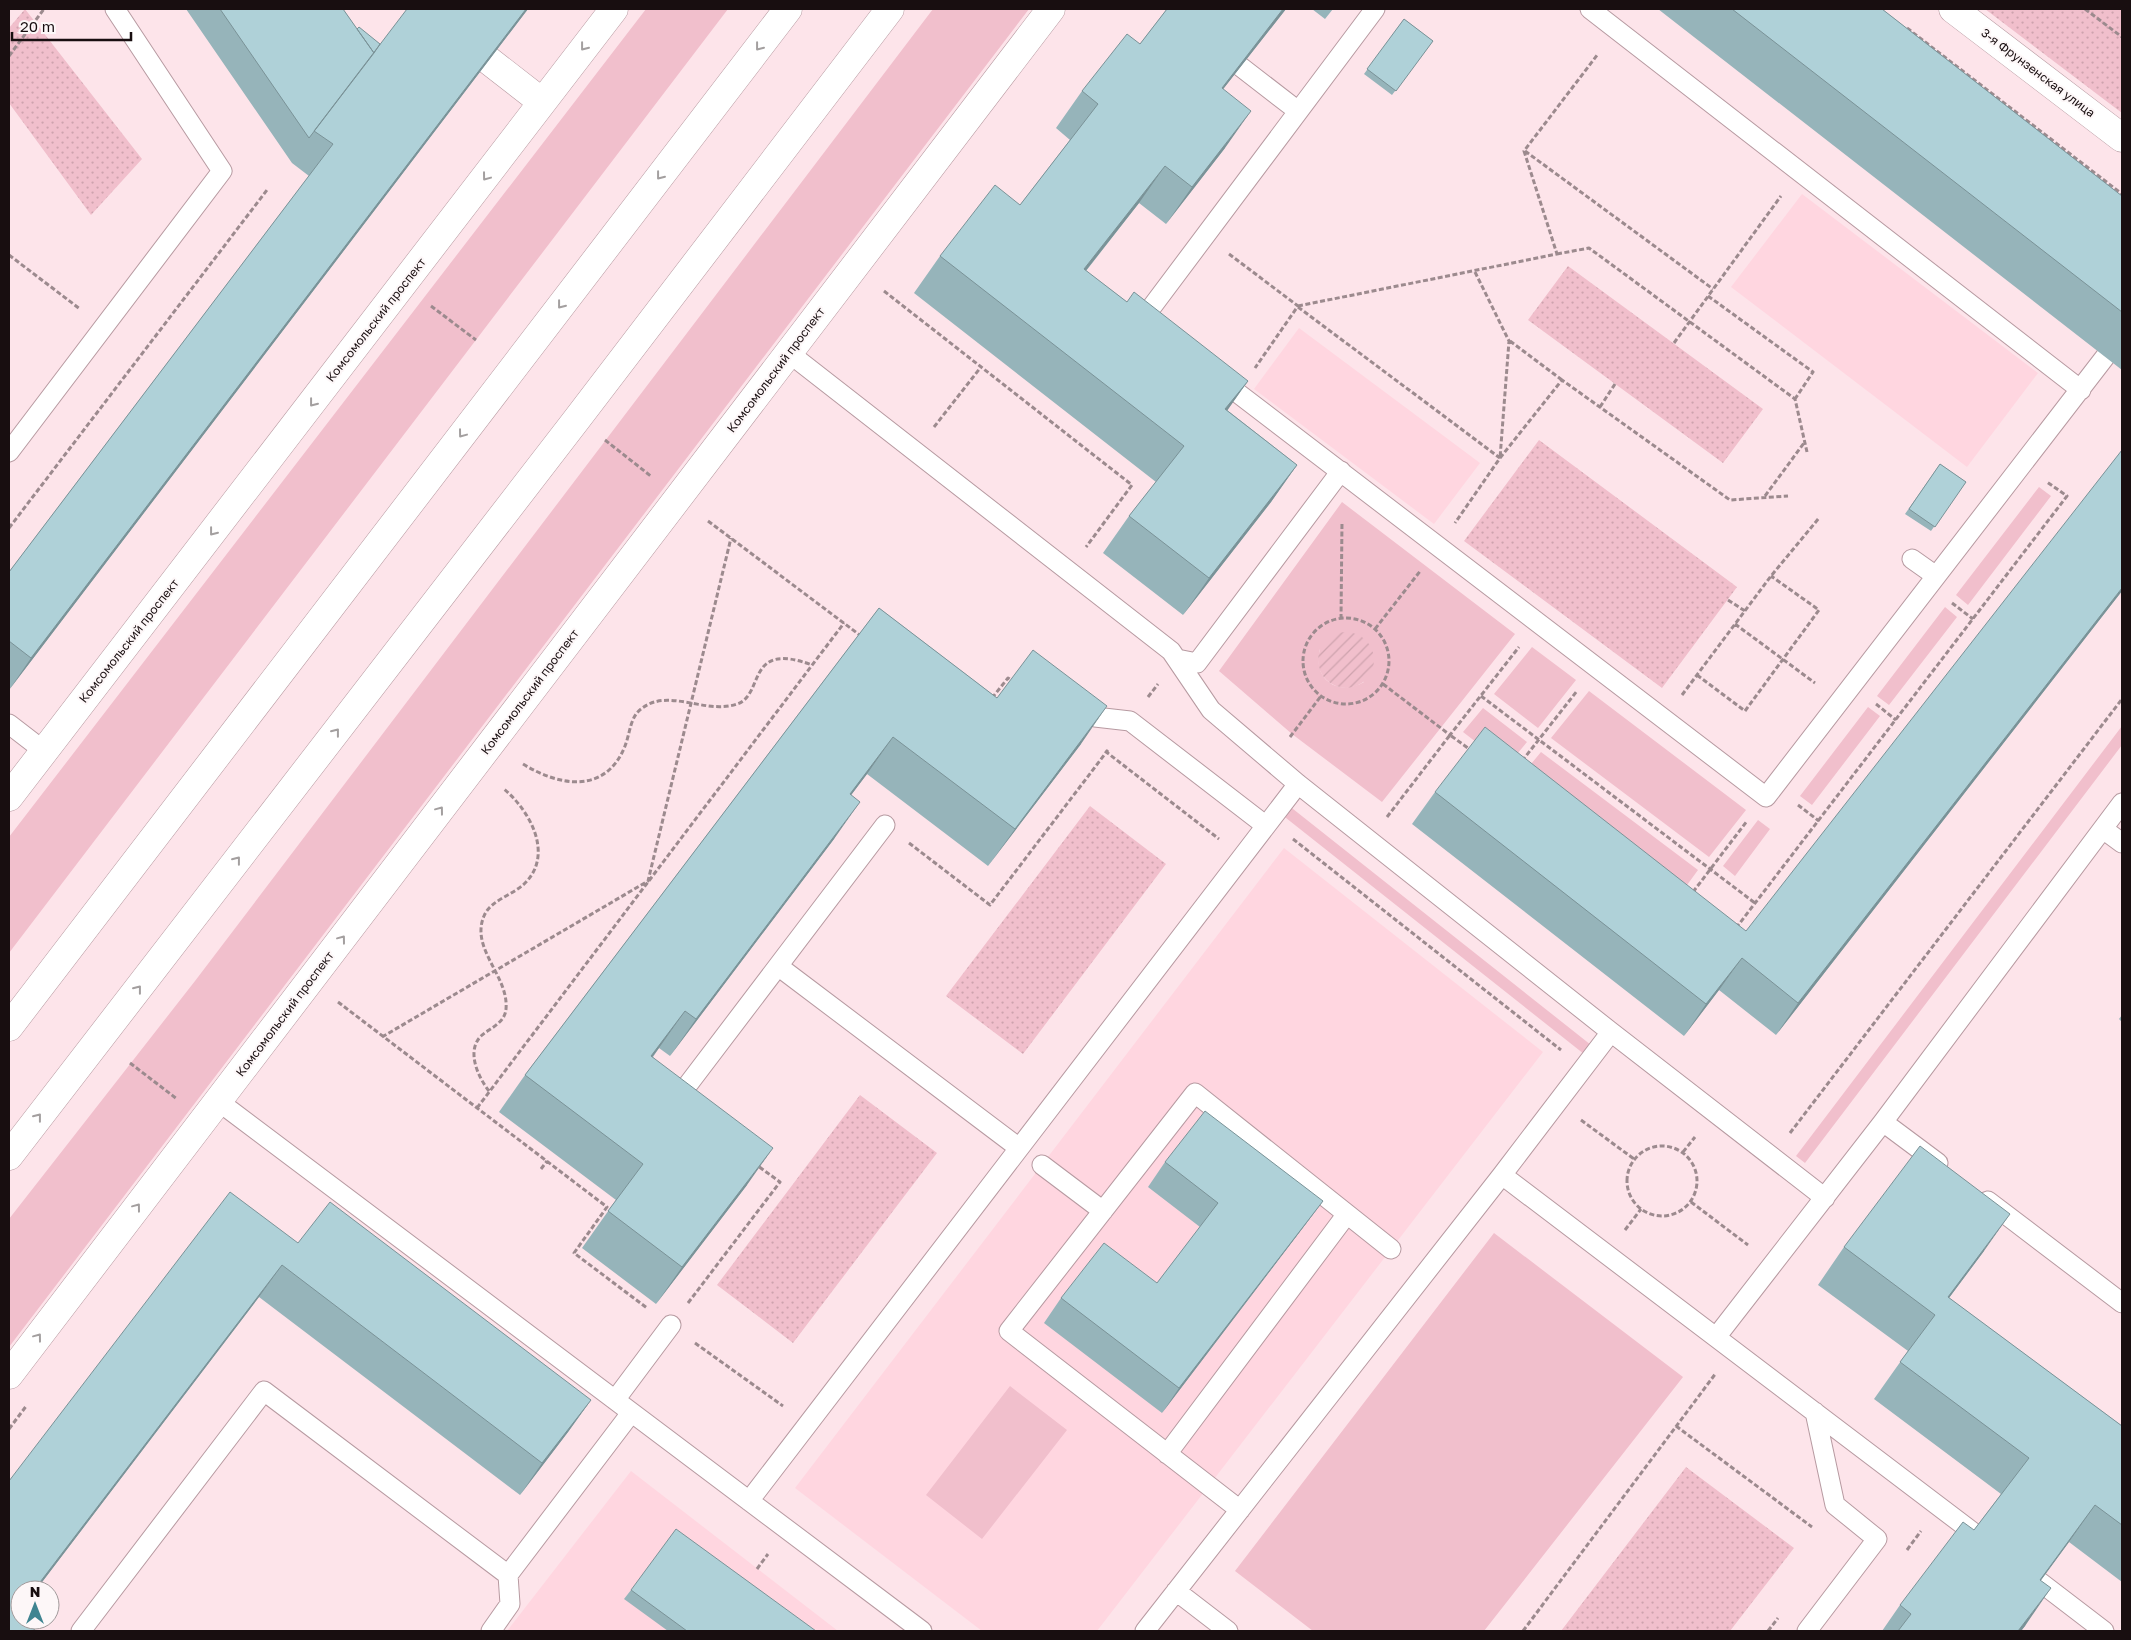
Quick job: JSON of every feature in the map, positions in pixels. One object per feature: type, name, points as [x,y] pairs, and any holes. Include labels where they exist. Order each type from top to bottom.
[{"type":"street","name":"Комсомольский проспект","points":[[9,797],[614,9]]},
{"type":"street","points":[[9,1027],[788,9]]},
{"type":"street","points":[[9,1156],[578,419],[890,9]]},
{"type":"street","name":"Комсомольский проспект","points":[[9,1375],[1051,9]]},
{"type":"street","name":"3-я Фрунзенская улица","points":[[1953,9],[2122,138]]},
{"type":"street","points":[[488,60],[542,102]]},
{"type":"lane","points":[[9,452],[222,171],[115,9]]},
{"type":"lane","points":[[1164,336],[1142,320],[1375,9]]},
{"type":"lane","points":[[1590,9],[2081,390]]},
{"type":"lane","points":[[1241,67],[1298,111]]},
{"type":"lane","points":[[789,353],[1171,651],[1212,710],[1271,762],[1611,1032],[1825,1198]]},
{"type":"lane","points":[[1201,365],[1766,797],[2105,357]]},
{"type":"lane","points":[[1177,659],[1196,663],[1341,471]]},
{"type":"lane","points":[[1912,559],[1936,576]]},
{"type":"lane","points":[[1095,717],[1130,721],[1267,823]]},
{"type":"lane","points":[[9,724],[44,751]]},
{"type":"lane","points":[[749,1501],[1298,784]]},
{"type":"lane","points":[[1717,1336],[1883,1122],[2122,803]]},
{"type":"lane","points":[[674,1102],[885,825]]},
{"type":"lane","points":[[2103,829],[2122,843]]},
{"type":"lane","points":[[778,966],[1019,1148]]},
{"type":"lane","points":[[1145,1631],[1502,1175],[1556,1101],[1611,1032]]},
{"type":"lane","points":[[1240,1510],[1009,1331],[1195,1093],[1391,1249]]},
{"type":"lane","points":[[218,1101],[922,1631]]},
{"type":"lane","points":[[1883,1122],[1953,1174]]},
{"type":"lane","points":[[1042,1164],[1103,1211]]},
{"type":"lane","points":[[1502,1175],[1717,1336],[1974,1533]]},
{"type":"lane","points":[[1976,1192],[2122,1303]]},
{"type":"lane","points":[[1167,1454],[1347,1214]]},
{"type":"lane","points":[[615,1400],[671,1326]]},
{"type":"lane","points":[[81,1631],[264,1391],[508,1575]]},
{"type":"lane","points":[[491,1631],[510,1604],[508,1575],[631,1412]]},
{"type":"lane","points":[[1807,1631],[1878,1538],[1835,1505],[1815,1412]]},
{"type":"lane","points":[[2040,1582],[2104,1631]]},
{"type":"lane","points":[[1176,1591],[1228,1631]]},
{"type":"path","points":[[9,54],[44,9]]},
{"type":"path","points":[[2085,9],[2122,37]]},
{"type":"path","points":[[1905,27],[2122,194]]},
{"type":"path","points":[[1524,151],[1617,30]]},
{"type":"path","points":[[1524,151],[1557,254]]},
{"type":"path","points":[[1524,151],[1712,289]]},
{"type":"path","points":[[1674,343],[1799,171]]},
{"type":"path","points":[[9,528],[267,190]]},
{"type":"path","points":[[1205,235],[1500,458]]},
{"type":"path","points":[[1238,393],[1298,306],[1589,248],[1795,400],[1807,452]]},
{"type":"path","points":[[9,255],[104,326]]},
{"type":"path","points":[[1475,272],[1509,341],[1562,380],[1730,500],[1788,496]]},
{"type":"path","points":[[884,291],[1132,485],[1068,570]]},
{"type":"path","points":[[1708,296],[1813,372],[1795,400]]},
{"type":"path","points":[[430,305],[476,340]]},
{"type":"path","points":[[1500,458],[1509,341]]},
{"type":"path","points":[[915,451],[981,367]]},
{"type":"path","points":[[1375,629],[1438,546],[1500,458],[1562,380]]},
{"type":"path","points":[[1600,407],[1615,384]]},
{"type":"path","points":[[605,440],[655,479]]},
{"type":"path","points":[[1765,497],[1804,442]]},
{"type":"path","points":[[1341,471],[1341,619]]},
{"type":"path","points":[[1663,719],[1771,576],[1819,518]]},
{"type":"path","points":[[708,521],[867,641]]},
{"type":"path","points":[[382,1037],[648,881],[731,538]]},
{"type":"path","points":[[1696,675],[1745,711],[1819,610],[1771,576]]},
{"type":"path","points":[[1728,600],[1745,610]]},
{"type":"path","points":[[1341,619],[1365,622],[1375,629],[1384,641],[1389,655],[1389,670],[1383,684],[1374,694],[1362,702],[1333,702],[1320,696],[1310,685],[1304,672],[1303,657],[1307,644],[1315,632],[1327,623],[1341,619]]},
{"type":"path","points":[[477,1108],[844,623]]},
{"type":"path","points":[[1383,684],[1450,734],[1538,623]]},
{"type":"path","points":[[1735,624],[1840,701]]},
{"type":"path","points":[[885,825],[990,905],[1177,659]]},
{"type":"path","points":[[524,764],[549,778],[587,782],[605,774],[618,761],[626,744],[630,727],[639,710],[656,700],[711,707],[738,704],[746,699],[761,667],[769,663],[787,660],[812,665]]},
{"type":"path","points":[[1518,766],[1596,667]]},
{"type":"path","points":[[991,700],[1008,678],[1015,683]]},
{"type":"path","points":[[1271,762],[1320,696]]},
{"type":"path","points":[[1481,696],[1755,903]]},
{"type":"path","points":[[1772,1157],[2122,699]]},
{"type":"path","points":[[1106,752],[1242,856]]},
{"type":"path","points":[[489,1091],[474,1062],[474,1051],[481,1036],[503,1018],[506,1010],[501,984],[479,933],[484,915],[498,901],[528,881],[536,865],[539,846],[525,811],[517,800],[504,789]]},
{"type":"path","points":[[1690,896],[1766,797]]},
{"type":"path","points":[[1267,823],[1583,1067]]},
{"type":"path","points":[[338,1002],[607,1207],[574,1253],[671,1326],[808,1424]]},
{"type":"path","points":[[130,1063],[182,1104]]},
{"type":"path","points":[[1556,1101],[1634,1159]]},
{"type":"path","points":[[1666,1145],[1684,1152],[1695,1166],[1698,1185],[1691,1202],[1676,1213],[1658,1216],[1641,1209],[1630,1195],[1627,1176],[1634,1159],[1648,1148],[1666,1145]]},
{"type":"path","points":[[541,1169],[547,1161]]},
{"type":"path","points":[[671,1326],[780,1182],[757,1165]]},
{"type":"path","points":[[1691,1202],[1773,1264]]},
{"type":"path","points":[[1523,1631],[1733,1350]]},
{"type":"path","points":[[1676,1426],[1818,1532]]},
{"type":"path","points":[[1768,1631],[1779,1616]]},
{"type":"shaded area","points":[[25,9],[142,159],[91,215],[9,103],[9,28]]},
{"type":"shaded area","points":[[646,9],[728,9],[9,953],[9,837]]},
{"type":"shaded area","points":[[933,9],[1029,9],[9,1347],[9,1219],[195,981]]},
{"type":"shaded area","points":[[1985,9],[2122,9],[2122,113]]},
{"type":"shaded area","points":[[1802,194],[2038,373],[1967,467],[1731,287]]},
{"type":"shaded area","points":[[1568,266],[1763,409],[1723,463],[1528,320]]},
{"type":"shaded area","points":[[1299,328],[1480,463],[1434,524],[1254,389]]},
{"type":"shaded area","points":[[1539,440],[1737,587],[1662,688],[1464,541]]},
{"type":"shaded area","points":[[2039,487],[2051,496],[1968,605],[1956,595]]},
{"type":"shaded area","points":[[1342,502],[1515,634],[1382,802],[1292,734],[1219,671]],"holes":[[[1320,649],[1364,682],[1345,687],[1329,682],[1320,669]]]},
{"type":"shaded area","points":[[1945,607],[1957,617],[1889,705],[1877,696]]},
{"type":"shaded area","points":[[1340,632],[1352,632],[1366,640],[1374,654],[1372,671],[1366,680],[1352,688],[1340,688],[1330,683],[1323,676],[1318,666],[1318,654],[1323,644],[1330,637]]},
{"type":"shaded area","points":[[1532,647],[1576,680],[1538,728],[1494,694]]},
{"type":"shaded area","points":[[1589,691],[1746,810],[1709,857],[1551,738]]},
{"type":"shaded area","points":[[1868,707],[1880,716],[1812,805],[1800,796]]},
{"type":"shaded area","points":[[1483,708],[1527,742],[1507,766],[1463,732]]},
{"type":"shaded area","points":[[2122,726],[2122,745],[1805,1163],[1796,1156]]},
{"type":"shaded area","points":[[1541,752],[1698,870],[1679,896],[1521,776]]},
{"type":"shaded area","points":[[1288,805],[1591,1045],[1584,1054],[1281,814]]},
{"type":"shaded area","points":[[1090,806],[1166,864],[1023,1054],[946,996]]},
{"type":"shaded area","points":[[1758,820],[1770,829],[1735,876],[1723,866]]},
{"type":"shaded area","points":[[1284,848],[1543,1052],[1097,1631],[982,1631],[795,1488]]},
{"type":"shaded area","points":[[860,1095],[937,1153],[793,1343],[717,1285]]},
{"type":"shaded area","points":[[1494,1233],[1683,1377],[1484,1631],[1313,1631],[1235,1571]]},
{"type":"shaded area","points":[[1010,1386],[1067,1430],[982,1539],[926,1495]]},
{"type":"shaded area","points":[[1686,1467],[1794,1548],[1730,1631],[1561,1631]]},
{"type":"shaded area","points":[[631,1471],[838,1631],[507,1631]]},
{"type":"building","points":[[220,9],[343,9],[374,53],[309,138]]},
{"type":"building","points":[[407,9],[526,9],[31,658],[9,641],[9,572],[333,144],[314,131]]},
{"type":"building","points":[[1167,9],[1283,9],[1222,88],[1251,111],[1192,187],[1165,166],[1084,269],[1127,302],[1134,292],[1248,381],[1225,409],[1297,465],[1209,578],[1129,516],[1184,446],[940,256],[995,185],[1020,205],[1098,104],[1082,91],[1127,34],[1140,44]]},
{"type":"building","points":[[1732,9],[1882,9],[2122,196],[2122,312]]},
{"type":"building","points":[[1404,19],[1433,41],[1396,91],[1367,69]]},
{"type":"building","points":[[359,27],[380,44],[374,53],[357,29]]},
{"type":"building","points":[[2122,450],[2122,588],[1798,1003],[1742,958],[1706,1004],[1435,792],[1485,727],[1746,931]]},
{"type":"building","points":[[1940,464],[1966,482],[1935,527],[1909,509]]},
{"type":"building","points":[[879,608],[997,698],[1033,650],[1107,706],[1015,829],[893,737],[850,794],[860,802],[696,1019],[685,1011],[651,1056],[773,1148],[682,1267],[608,1211],[643,1164],[525,1075]]},
{"type":"building","points":[[1205,1111],[1323,1201],[1179,1388],[1061,1298],[1104,1243],[1157,1283],[1218,1203],[1165,1162]]},
{"type":"building","points":[[1920,1146],[2010,1214],[1948,1297],[2122,1426],[2122,1525],[2095,1505],[2040,1580],[2051,1588],[2018,1631],[1898,1631],[1911,1614],[1900,1605],[1963,1522],[1974,1530],[2029,1458],[1900,1362],[1935,1315],[1844,1247]]},
{"type":"building","points":[[230,1192],[298,1243],[330,1202],[591,1400],[542,1463],[282,1265],[42,1580],[10,1580],[10,1630],[36,1631],[9,1631],[9,1481]]},
{"type":"building","points":[[676,1529],[816,1631],[687,1631],[631,1590]]}]
